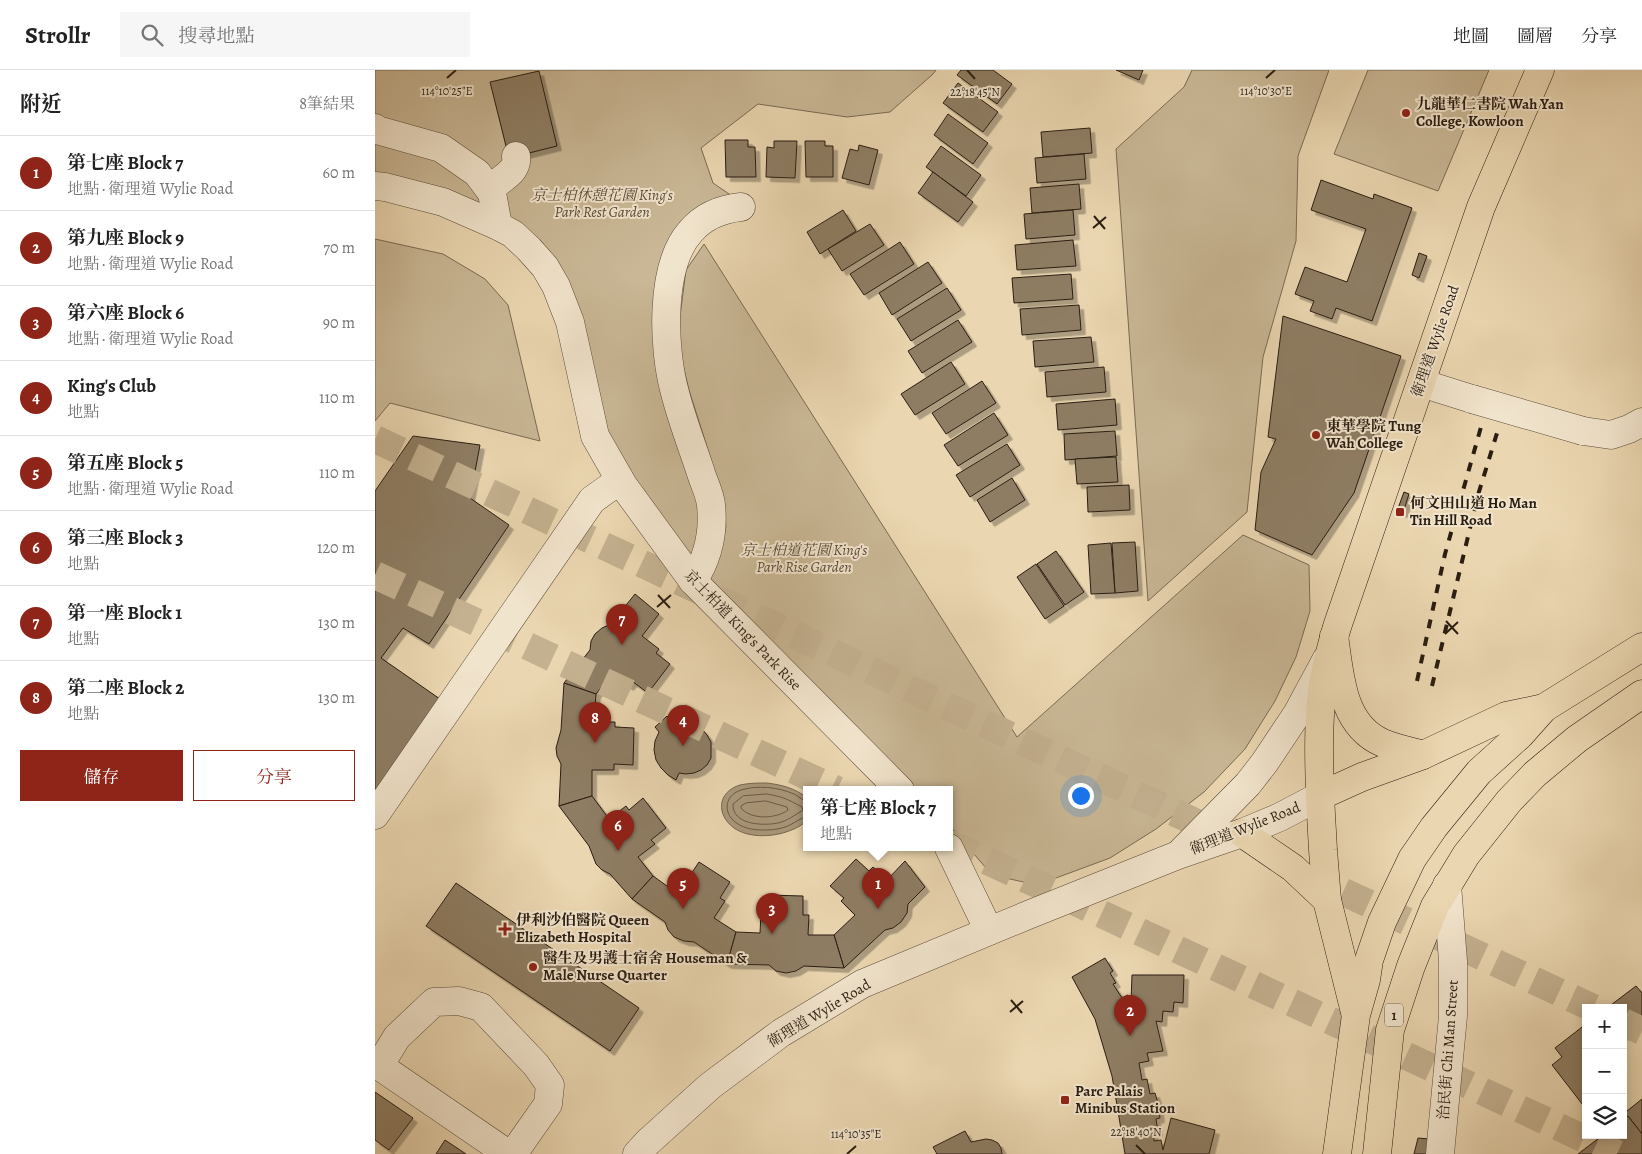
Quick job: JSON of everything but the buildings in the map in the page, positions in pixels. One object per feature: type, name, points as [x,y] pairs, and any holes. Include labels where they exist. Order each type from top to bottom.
[{"type":"main road","name":"衛理道 Wylie Road","points":[[1320,796],[1319,757],[1322,691],[1332,645],[1481,207],[1540,70]]},
{"type":"main road","points":[[1332,645],[1343,690],[1355,720],[1367,734],[1383,743],[1423,756]]},
{"type":"main road","points":[[1337,1154],[1356,1015],[1366,980],[1369,960],[1382,922],[1396,890],[1413,859],[1433,827],[1479,772],[1520,735],[1544,708],[1642,647]]},
{"type":"main road","name":"1","points":[[1377,1154],[1390,1030],[1411,966],[1435,906],[1447,885],[1490,823],[1535,774],[1577,739],[1642,694]]},
{"type":"main road","points":[[1356,1015],[1327,900],[1320,796],[1362,778],[1423,756],[1506,716],[1544,708]]},
{"type":"main road","points":[[1242,833],[1293,868],[1327,900]]},
{"type":"street","points":[[375,128],[441,148],[477,173],[492,194],[498,226]]},
{"type":"street","points":[[489,190],[511,172],[516,165],[517,156]]},
{"type":"street","name":"京士柏道 King's Park Rise","points":[[375,186],[443,202],[498,226],[513,234],[545,267],[556,286],[570,322],[595,436],[620,480],[693,581],[896,786]]},
{"type":"street","points":[[693,581],[706,558],[712,531],[711,503],[668,366],[666,310],[670,282],[682,242],[696,226],[713,214],[726,208],[741,207]]},
{"type":"street","points":[[1421,383],[1583,431],[1611,435],[1642,422]]},
{"type":"street","points":[[375,815],[592,500],[620,480]]},
{"type":"street","points":[[1178,855],[1248,784],[1265,762],[1297,714],[1332,645]]},
{"type":"street","name":"衛理道 Wylie Road","points":[[637,1154],[710,1086],[781,1033],[862,984],[1178,855],[1242,833],[1280,817],[1320,796]]},
{"type":"street","points":[[950,851],[989,931]]},
{"type":"street","name":"治民街 Chi Man Street","points":[[1440,1154],[1453,1016],[1453,961],[1447,885]]},
{"type":"street","points":[[508,1154],[377,1065],[397,1037],[434,1002],[459,1001],[481,1006],[536,1065],[551,1085],[549,1104],[513,1154]]},
{"type":"green space","name":"京士柏休憩花園 King's Park Rest Garden","points":[[375,70],[936,70],[890,112],[847,117],[758,104],[701,148],[713,183],[732,196],[665,260],[705,517],[690,563],[632,476],[604,428],[565,277],[375,174]]},
{"type":"green space","points":[[1192,70],[1329,70],[1298,156],[1296,241],[1263,357],[1247,512],[1148,601],[1116,149],[1184,87]]},
{"type":"green space","points":[[1368,70],[1489,70],[1438,191],[1334,154]]},
{"type":"green space","points":[[375,239],[443,254],[485,279],[508,305],[540,441],[390,403],[375,421]]},
{"type":"green space","name":"京士柏道花園 King's Park Rise Garden","points":[[704,244],[1017,737],[1243,535],[1309,565],[1310,611],[1296,657],[1275,701],[1245,749],[1204,792],[1156,829],[1110,858],[1037,885],[992,875],[953,830],[953,786],[911,786],[816,688],[708,582],[717,561],[726,527],[723,497],[689,390],[677,340],[686,270]]},
{"type":"water","points":[[750,783],[778,785],[803,795],[803,823],[797,828],[780,834],[767,836],[746,834],[734,828],[724,817],[722,811],[723,798],[732,788]]},
{"type":"tunnel","points":[[375,439],[1225,836]]},
{"type":"tunnel","points":[[375,575],[828,786]]},
{"type":"tunnel","points":[[953,845],[1617,1154]]},
{"type":"tunnel","points":[[1305,874],[1584,1004]]},
{"type":"tunnel","points":[[1627,1024],[1642,1031]]},
{"type":"railway","points":[[1417,681],[1445,554],[1481,427]]},
{"type":"railway","points":[[1432,686],[1478,495],[1497,433]]},
{"type":"place","name":"九龍華仁書院 Wah Yan College, Kowloon","points":[[1406,113]]},
{"type":"place","name":"東華學院 Tung Wah College","points":[[1316,435]]},
{"type":"place","name":"何文田山道 Ho Man Tin Hill Road","points":[[1400,512]]},
{"type":"place","name":"第一座 Block 1","points":[[622,645]]},
{"type":"place","name":"第二座 Block 2","points":[[595,743]]},
{"type":"place","name":"King's Club","points":[[683,746]]},
{"type":"place","name":"第三座 Block 3","points":[[618,851]]},
{"type":"place","name":"第五座 Block 5","points":[[683,909]]},
{"type":"place","name":"第七座 Block 7","points":[[878,909]]},
{"type":"place","name":"伊利沙伯醫院 Queen Elizabeth Hospital","points":[[505,929]]},
{"type":"place","name":"第六座 Block 6","points":[[772,934]]},
{"type":"place","name":"醫生及男護士宿舍 Houseman & Male Nurse Quarter","points":[[533,967]]},
{"type":"place","name":"第九座 Block 9","points":[[1130,1036]]},
{"type":"place","name":"Parc Palais Minibus Station","points":[[1065,1100]]}]
